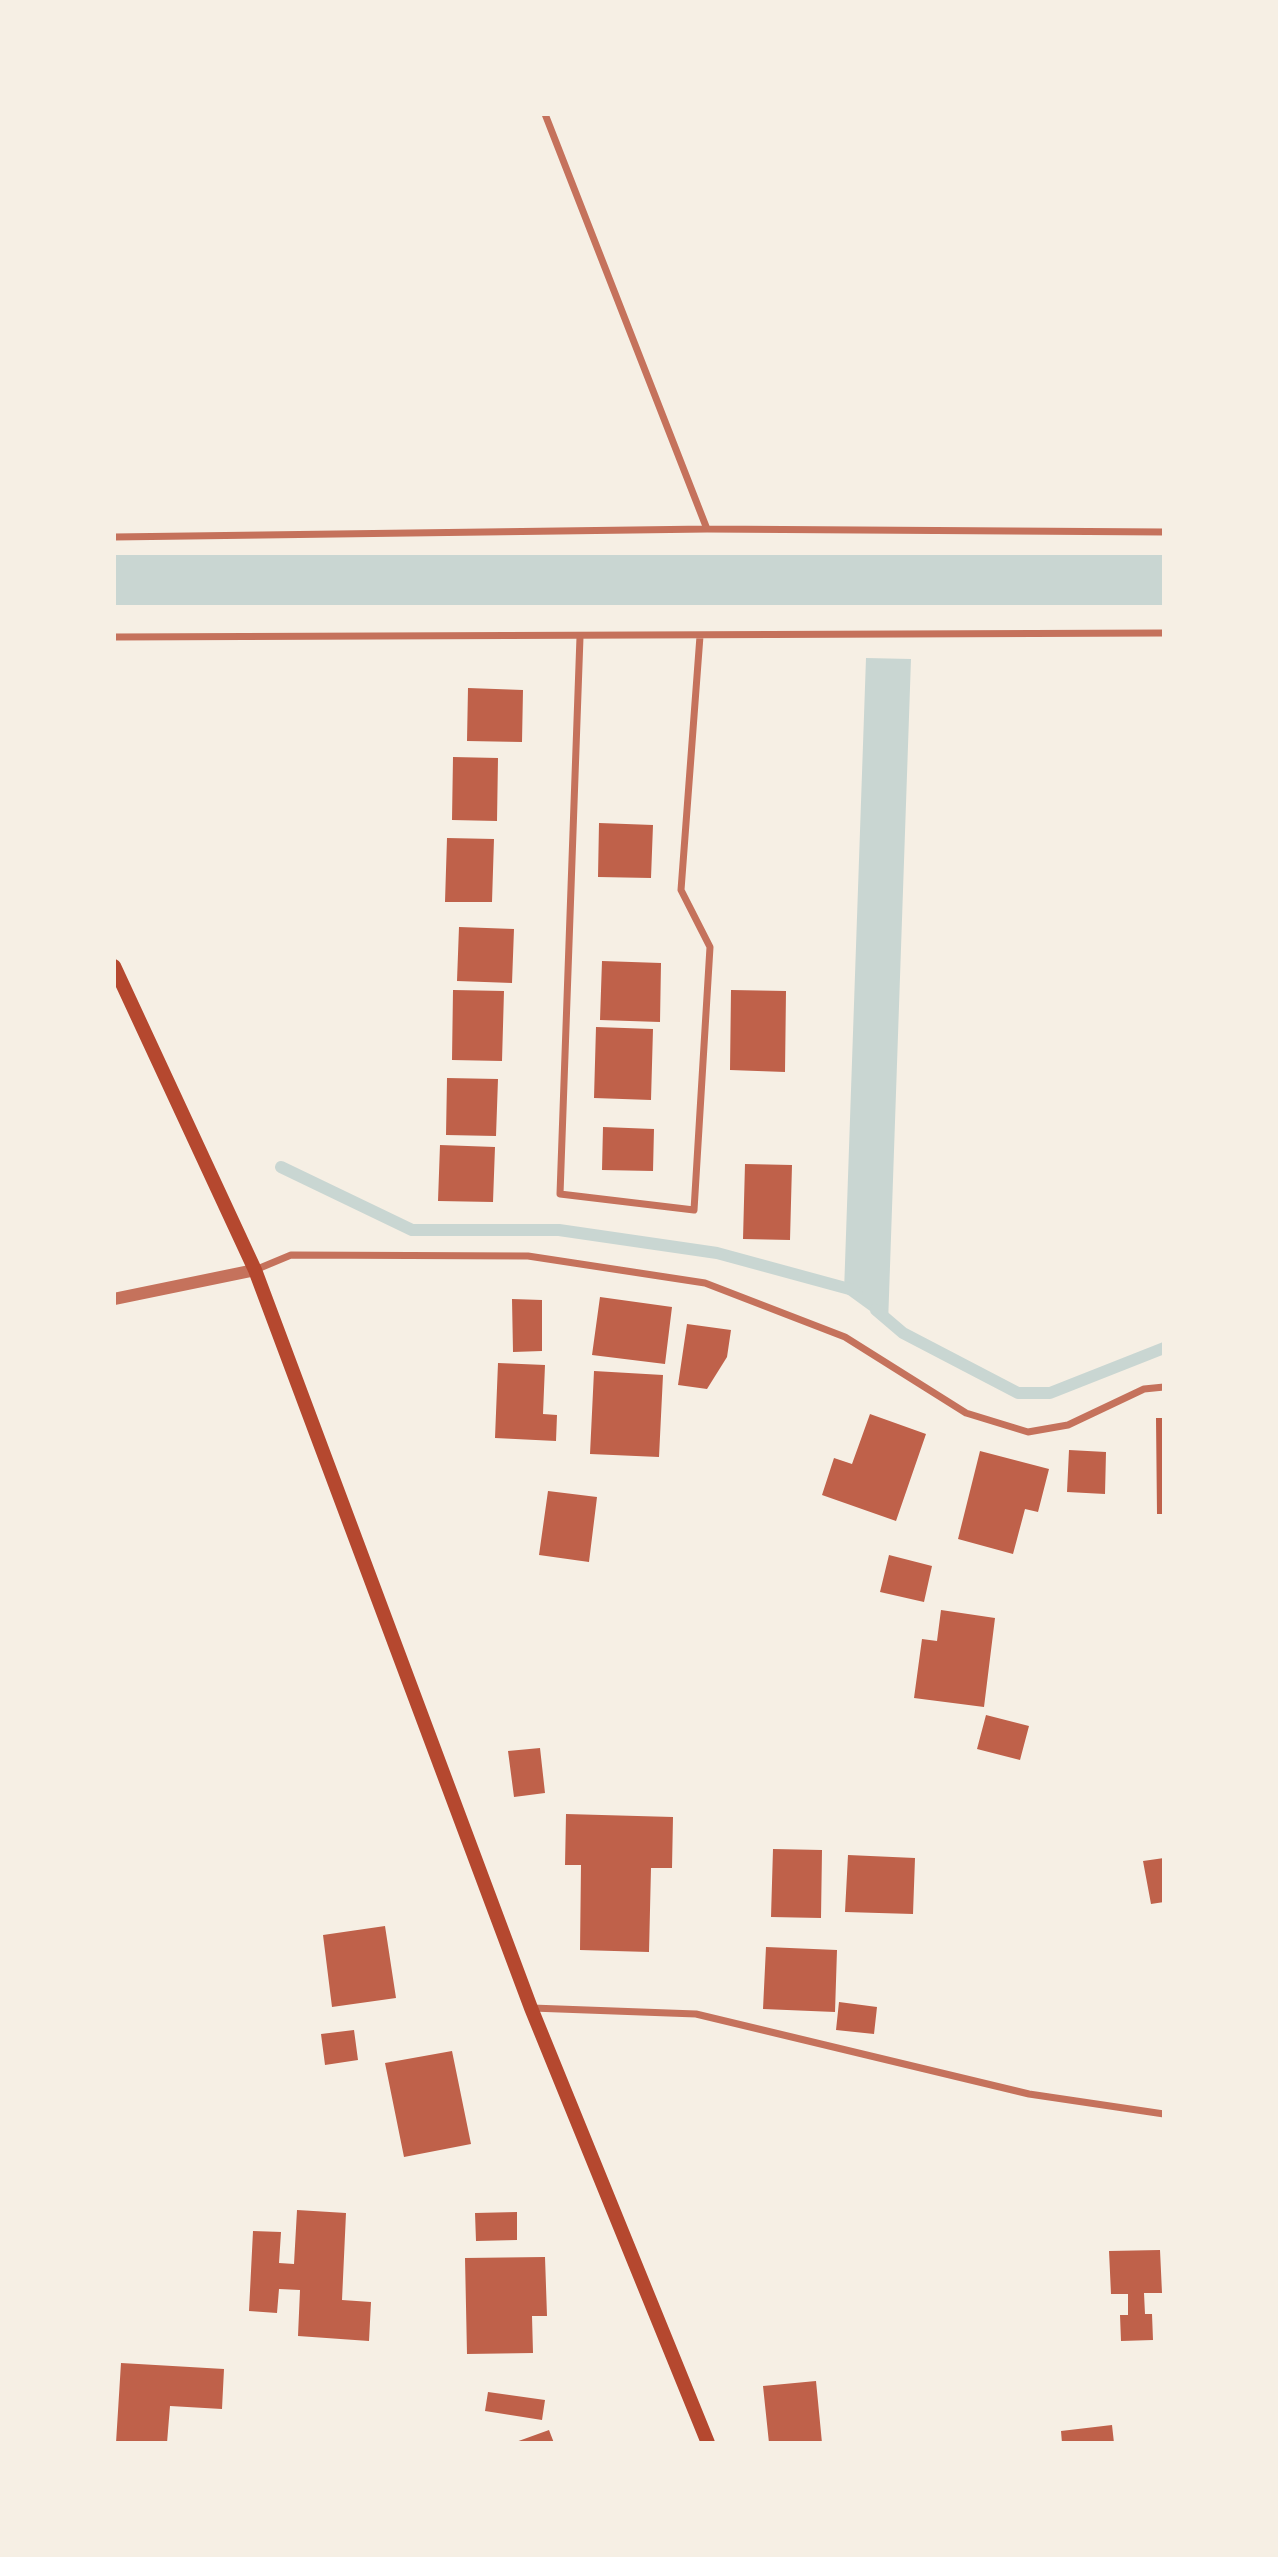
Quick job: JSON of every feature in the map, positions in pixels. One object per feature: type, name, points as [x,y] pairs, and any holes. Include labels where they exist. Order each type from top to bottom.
[{"type":"main road","points":[[114,966],[255,1270],[531,2008],[708,2443]]},
{"type":"street","points":[[545,114],[707,529]]},
{"type":"street","points":[[114,537],[707,529],[1164,532]]},
{"type":"street","points":[[114,637],[1164,634]]},
{"type":"street","points":[[580,637],[560,1194],[694,1210],[710,947],[681,890],[700,636]]},
{"type":"street","points":[[114,1299],[255,1270],[291,1255],[528,1256],[705,1283],[845,1337],[966,1413],[1028,1432],[1068,1425],[1144,1389],[1164,1387]]},
{"type":"street","points":[[531,2008],[696,2014],[1029,2094],[1164,2114]]},
{"type":"shaded area","points":[[114,555],[1164,555],[1164,605],[114,605]]},
{"type":"shaded area","points":[[866,658],[911,659],[888,1324],[844,1292]]},
{"type":"building","points":[[468,688],[523,690],[522,742],[467,741]]},
{"type":"building","points":[[453,757],[498,758],[497,821],[452,820]]},
{"type":"building","points":[[599,823],[653,825],[651,878],[598,877]]},
{"type":"building","points":[[447,838],[494,839],[492,902],[445,902]]},
{"type":"building","points":[[459,927],[514,929],[512,983],[457,981]]},
{"type":"building","points":[[602,961],[661,963],[660,1022],[600,1020]]},
{"type":"building","points":[[453,990],[504,991],[502,1061],[452,1060]]},
{"type":"building","points":[[731,990],[786,991],[785,1072],[730,1070]]},
{"type":"building","points":[[596,1027],[653,1029],[651,1100],[594,1098]]},
{"type":"building","points":[[447,1078],[498,1079],[496,1136],[446,1135]]},
{"type":"building","points":[[603,1127],[654,1129],[653,1171],[602,1170]]},
{"type":"building","points":[[440,1145],[495,1147],[493,1202],[438,1201]]},
{"type":"building","points":[[745,1164],[792,1165],[790,1240],[743,1239]]},
{"type":"building","points":[[600,1297],[672,1307],[665,1364],[592,1355]]},
{"type":"building","points":[[512,1299],[542,1300],[542,1351],[513,1352]]},
{"type":"building","points":[[687,1324],[731,1330],[727,1357],[707,1389],[678,1385]]},
{"type":"building","points":[[498,1363],[545,1365],[543,1414],[557,1415],[556,1441],[495,1438]]},
{"type":"building","points":[[594,1371],[663,1375],[659,1457],[590,1454]]},
{"type":"building","points":[[870,1414],[926,1434],[896,1521],[822,1495],[834,1458],[852,1464]]},
{"type":"building","points":[[1156,1418],[1164,1418],[1164,1514],[1157,1514]]},
{"type":"building","points":[[1069,1450],[1106,1452],[1105,1494],[1067,1492]]},
{"type":"building","points":[[980,1451],[1049,1469],[1038,1512],[1025,1509],[1013,1554],[958,1539]]},
{"type":"building","points":[[548,1491],[597,1497],[589,1562],[539,1555]]},
{"type":"building","points":[[889,1555],[932,1566],[924,1602],[880,1592]]},
{"type":"building","points":[[941,1610],[995,1618],[984,1707],[914,1698],[922,1639],[937,1641]]},
{"type":"building","points":[[986,1715],[1029,1726],[1020,1760],[977,1749]]},
{"type":"building","points":[[540,1748],[545,1793],[514,1797],[508,1751]]},
{"type":"building","points":[[566,1814],[673,1817],[672,1868],[651,1868],[649,1952],[580,1950],[581,1865],[565,1865]]},
{"type":"building","points":[[773,1849],[822,1850],[821,1918],[771,1917]]},
{"type":"building","points":[[848,1855],[915,1858],[913,1914],[845,1912]]},
{"type":"building","points":[[1164,1858],[1164,1902],[1151,1904],[1143,1861]]},
{"type":"building","points":[[385,1926],[396,1998],[332,2007],[323,1935]]},
{"type":"building","points":[[766,1947],[837,1950],[835,2012],[763,2009]]},
{"type":"building","points":[[839,2002],[877,2007],[874,2034],[836,2030]]},
{"type":"building","points":[[354,2030],[358,2060],[325,2065],[321,2034]]},
{"type":"building","points":[[452,2051],[471,2144],[404,2157],[385,2063]]},
{"type":"building","points":[[297,2210],[346,2213],[342,2300],[371,2302],[369,2341],[298,2336],[300,2290],[279,2289],[277,2313],[249,2311],[253,2231],[281,2232],[279,2263],[294,2264]]},
{"type":"building","points":[[517,2212],[517,2240],[476,2241],[475,2213]]},
{"type":"building","points":[[1160,2250],[1162,2293],[1144,2293],[1145,2314],[1152,2314],[1153,2340],[1121,2341],[1120,2315],[1128,2315],[1128,2294],[1111,2294],[1109,2251]]},
{"type":"building","points":[[545,2257],[547,2316],[532,2316],[533,2353],[467,2354],[465,2258]]},
{"type":"building","points":[[121,2363],[224,2369],[222,2409],[170,2406],[167,2443],[116,2443]]},
{"type":"building","points":[[816,2381],[822,2443],[769,2443],[763,2386]]},
{"type":"building","points":[[488,2392],[545,2400],[542,2420],[485,2411]]},
{"type":"building","points":[[1112,2425],[1114,2443],[1062,2443],[1061,2431]]},
{"type":"building","points":[[549,2430],[554,2443],[513,2443]]},
{"type":"waterway","points":[[281,1167],[412,1230],[559,1230],[717,1253],[857,1293]]},
{"type":"waterway","points":[[876,1310],[903,1333],[1018,1393],[1050,1393],[1164,1348]]}]
